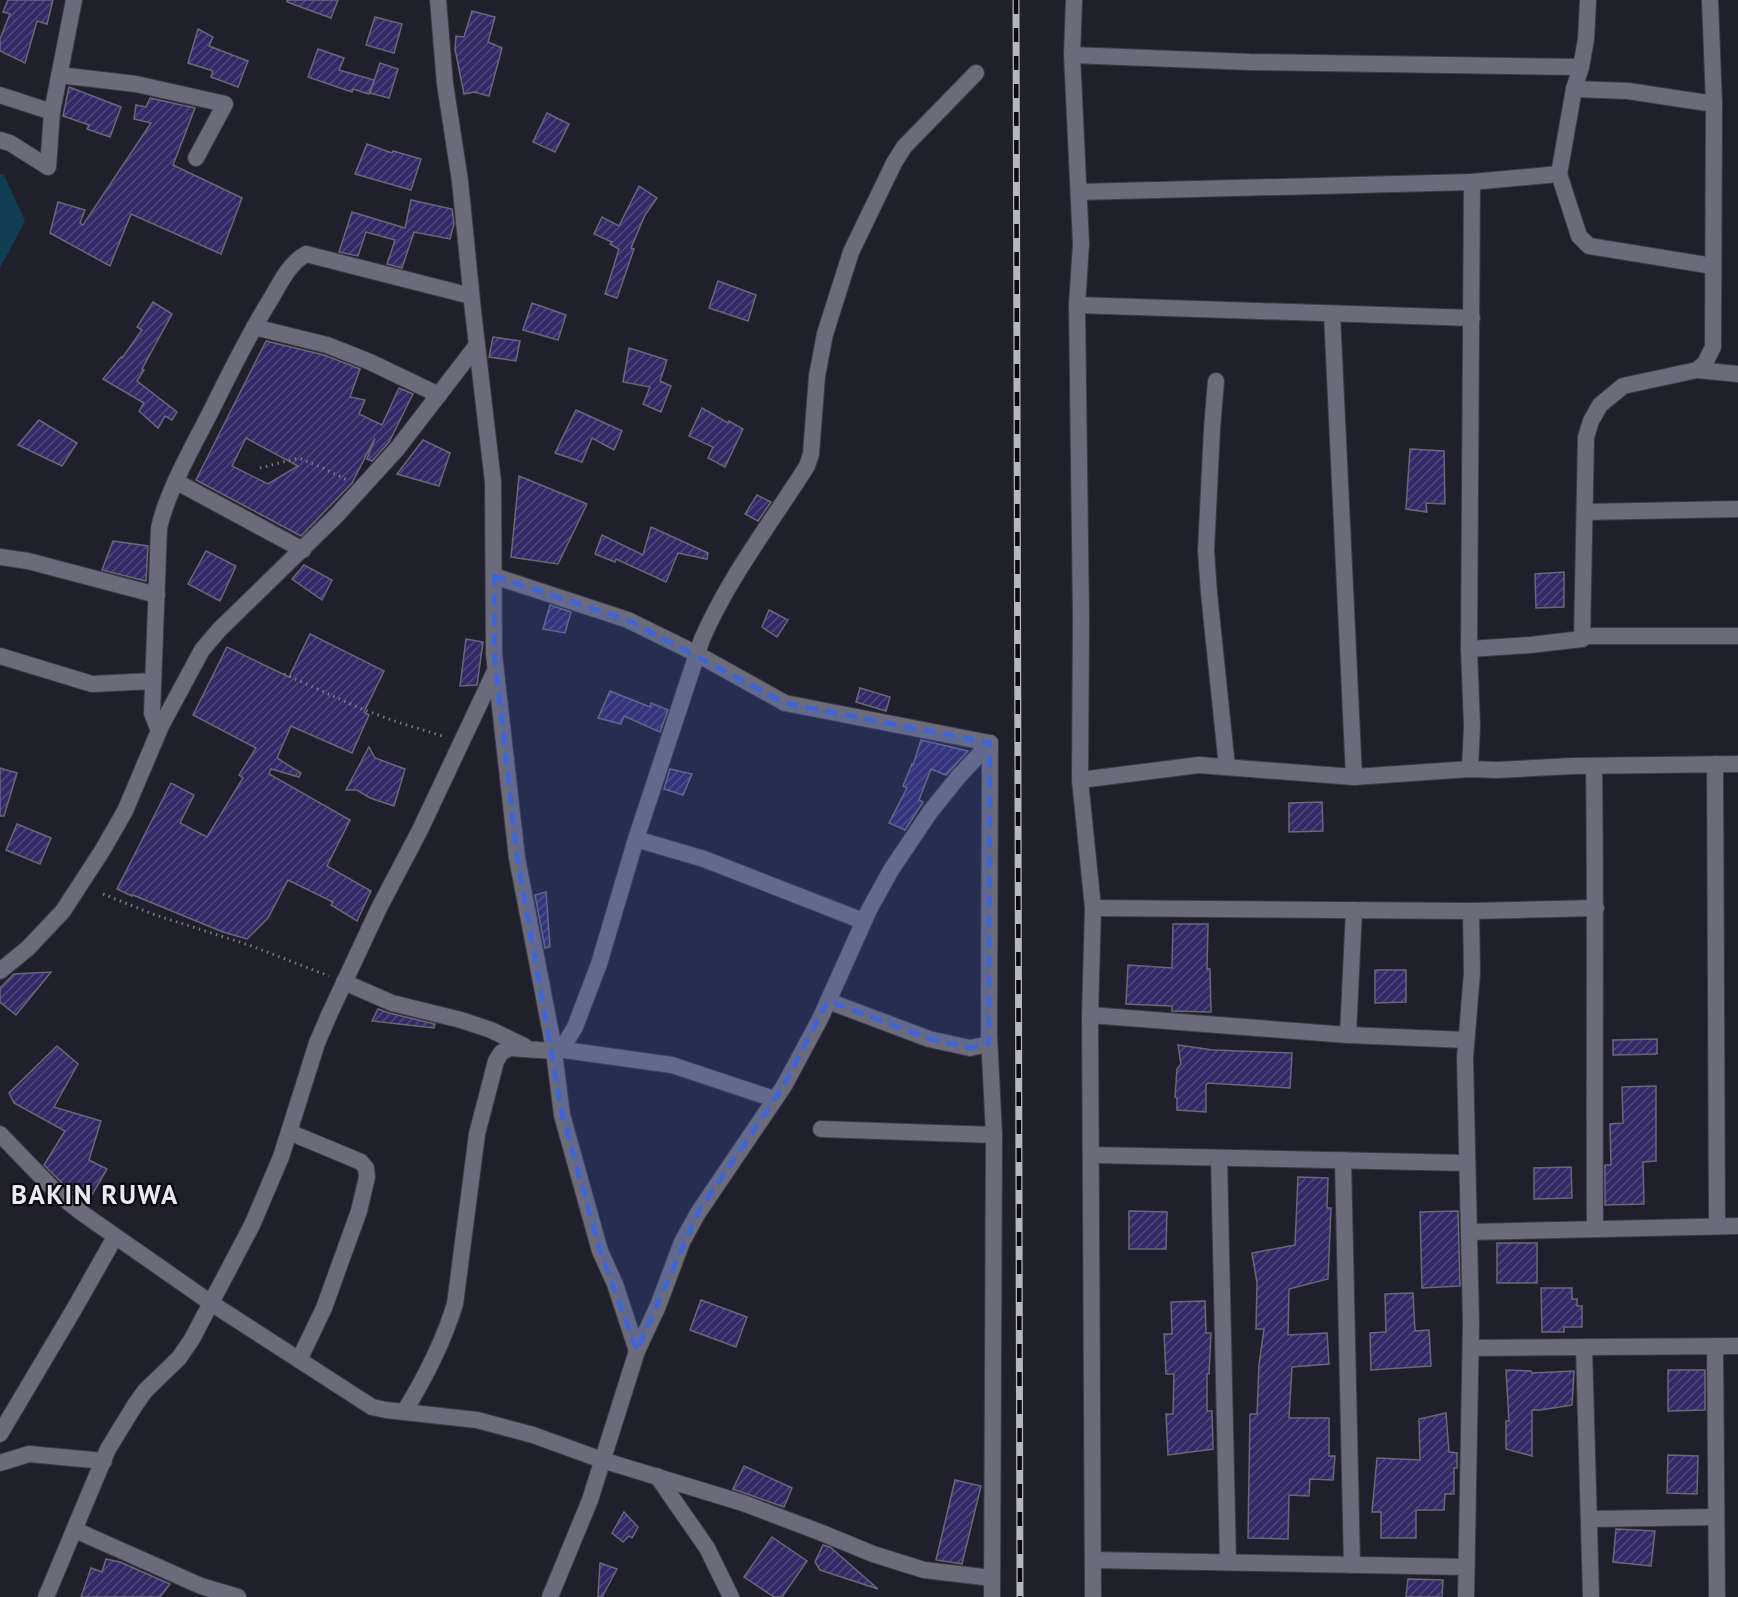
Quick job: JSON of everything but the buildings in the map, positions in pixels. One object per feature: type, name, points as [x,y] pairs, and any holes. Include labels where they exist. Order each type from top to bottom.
[{"type":"street","points":[[0,140],[10,143],[48,167],[52,112],[74,0]]},
{"type":"street","points":[[438,0],[445,84],[460,181],[471,296],[494,482],[495,671],[517,858],[555,1050],[562,1115],[600,1251],[615,1284],[637,1351]]},
{"type":"street","points":[[1074,0],[1072,55],[1081,244],[1077,305],[1081,618],[1080,780],[1093,908],[1090,1015],[1093,1597]]},
{"type":"street","points":[[1588,0],[1586,39],[1558,174],[1579,236],[1588,246],[1713,266]]},
{"type":"street","points":[[1697,370],[1705,363],[1713,347],[1714,104],[1710,0]]},
{"type":"street","points":[[1072,55],[1250,62],[1581,67]]},
{"type":"street","points":[[555,1050],[566,1042],[575,1027],[599,964],[636,839],[711,617],[807,466],[811,454],[817,376],[825,334],[851,252],[904,147],[976,73]]},
{"type":"street","points":[[59,75],[136,84],[225,104],[196,158]]},
{"type":"street","points":[[1574,89],[1628,91],[1714,104]]},
{"type":"street","points":[[0,95],[52,112]]},
{"type":"street","points":[[1079,192],[1472,182],[1558,174]]},
{"type":"street","points":[[1470,769],[1472,726],[1469,649],[1472,182]]},
{"type":"street","points":[[159,731],[152,713],[159,528],[162,516],[254,327],[287,273],[298,259],[306,254],[471,296]]},
{"type":"street","points":[[1077,305],[1472,318]]},
{"type":"street","points":[[1332,314],[1354,777]]},
{"type":"street","points":[[254,327],[327,345],[370,362],[439,395]]},
{"type":"street","points":[[0,971],[28,948],[63,911],[102,851],[125,811],[159,731],[202,650],[219,630],[303,550],[362,488],[397,449],[477,345]]},
{"type":"street","points":[[1582,639],[1586,438],[1591,421],[1600,405],[1623,386],[1697,370],[1738,374]]},
{"type":"street","points":[[1216,381],[1206,550],[1227,767]]},
{"type":"street","points":[[177,482],[303,550]]},
{"type":"street","points":[[1585,512],[1738,509]]},
{"type":"street","points":[[0,557],[28,561],[157,595]]},
{"type":"street","points":[[494,576],[628,620],[697,654],[785,703],[990,743]]},
{"type":"street","points":[[1469,649],[1530,645],[1582,639],[1586,636],[1738,636]]},
{"type":"street","points":[[0,656],[92,684],[153,681]]},
{"type":"street","points":[[46,1597],[108,1449],[145,1391],[179,1358],[192,1339],[252,1225],[281,1157],[317,1043],[344,982],[495,671]]},
{"type":"street","points":[[550,1597],[590,1500],[637,1351],[658,1306],[682,1242],[698,1213],[789,1077],[828,1001],[863,921],[891,870],[930,812],[990,743]]},
{"type":"street","points":[[990,743],[989,1044],[994,1135],[992,1597]]},
{"type":"street","points":[[1715,764],[1717,1226]]},
{"type":"street","points":[[1080,780],[1199,765],[1354,777],[1470,769],[1738,764]]},
{"type":"street","points":[[1594,766],[1595,1229]]},
{"type":"street","points":[[636,839],[704,859],[863,921]]},
{"type":"street","points":[[1093,908],[1471,911],[1596,908]]},
{"type":"street","points":[[1348,1035],[1354,910]]},
{"type":"street","points":[[1466,1597],[1471,1348],[1466,1040],[1472,974],[1471,911]]},
{"type":"street","points":[[344,982],[392,1004],[461,1020],[491,1030],[533,1050]]},
{"type":"street","points":[[828,1001],[929,1039],[970,1048],[989,1044]]},
{"type":"street","points":[[1090,1015],[1348,1035],[1466,1040]]},
{"type":"street","points":[[404,1412],[427,1374],[447,1330],[455,1304],[477,1134],[496,1061],[501,1053],[509,1048],[555,1050],[672,1065],[774,1100]]},
{"type":"street","points":[[821,1128],[994,1135]]},
{"type":"street","points":[[289,1132],[361,1162],[366,1168],[367,1177],[359,1211],[324,1308],[299,1360]]},
{"type":"street","points":[[0,1134],[57,1193],[115,1237],[211,1303],[372,1407],[477,1420],[533,1435],[602,1460],[743,1503],[873,1554],[924,1570],[992,1578]]},
{"type":"street","points":[[1091,1155],[1467,1163]]},
{"type":"street","points":[[1219,1158],[1228,1562]]},
{"type":"street","points":[[1343,1160],[1352,1564]]},
{"type":"street","points":[[1469,1232],[1738,1226]]},
{"type":"street","points":[[0,1434],[115,1237]]},
{"type":"street","points":[[1716,1346],[1717,1597]]},
{"type":"street","points":[[1471,1348],[1738,1346]]},
{"type":"street","points":[[1584,1347],[1591,1597]]},
{"type":"street","points":[[0,1463],[29,1454],[104,1461]]},
{"type":"street","points":[[657,1476],[707,1548],[731,1597]]},
{"type":"street","points":[[1589,1519],[1716,1517]]},
{"type":"street","points":[[75,1530],[201,1586],[238,1597]]},
{"type":"street","points":[[1093,1560],[1466,1567]]},
{"type":"path","points":[[260,468],[299,458],[362,488]]},
{"type":"path","points":[[284,674],[362,709],[462,742]]},
{"type":"path","points":[[103,894],[155,915],[249,945],[344,982]]},
{"type":"highlighted area","points":[[494,576],[628,620],[785,703],[990,743],[989,1044],[970,1048],[929,1039],[828,1001],[784,1086],[698,1213],[637,1351],[600,1251],[562,1115],[517,858],[494,654]]},
{"type":"water","points":[[0,174],[4,175],[25,221],[0,268]]},
{"type":"railway","points":[[1016,0],[1020,1597]]},
{"type":"district","name":"BAKIN RUWA","points":[[95,1194]]}]
